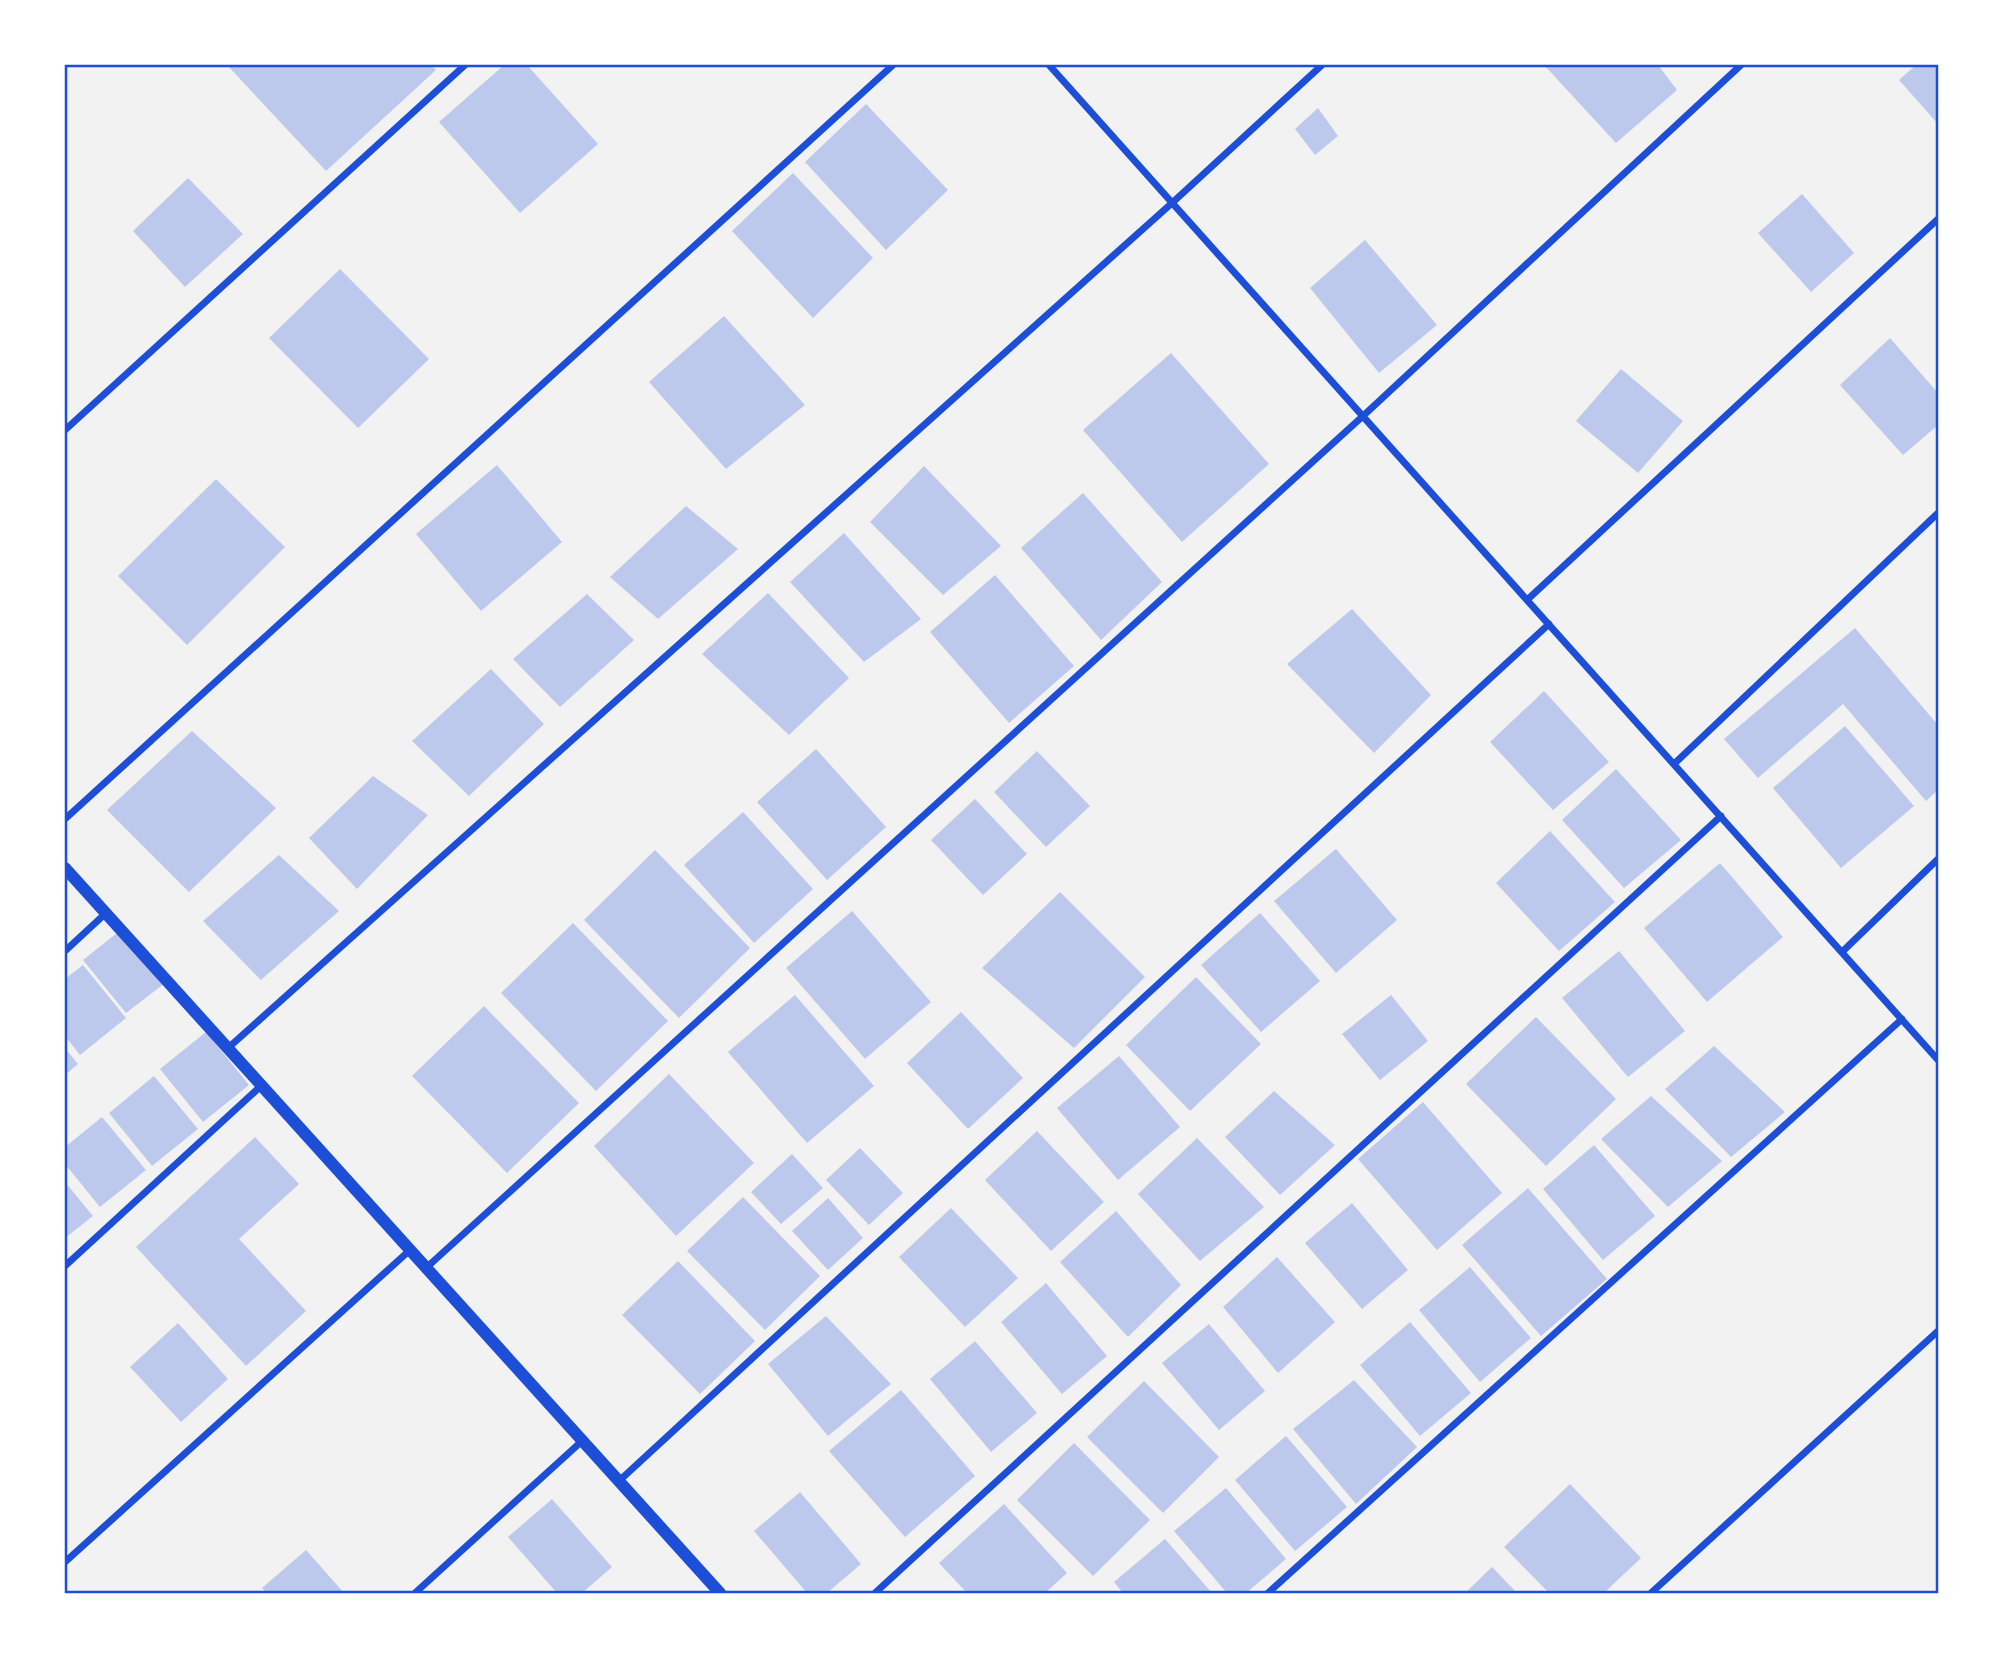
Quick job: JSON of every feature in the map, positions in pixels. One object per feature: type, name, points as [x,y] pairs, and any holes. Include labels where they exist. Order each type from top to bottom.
[{"type":"street","points":[[65,430],[465,65]]},
{"type":"street","points":[[65,819],[893,65]]},
{"type":"street","points":[[1049,65],[1938,1060]]},
{"type":"street","points":[[228,1048],[1172,203],[1322,65]]},
{"type":"street","points":[[426,1268],[1363,416],[1741,65]]},
{"type":"street","points":[[1527,600],[1938,219]]},
{"type":"street","points":[[1674,764],[1938,513]]},
{"type":"street","points":[[619,1481],[1549,624]]},
{"type":"street","points":[[875,1593],[1721,816]]},
{"type":"street","points":[[1842,952],[1938,859]]},
{"type":"street","points":[[65,868],[720,1593]]},
{"type":"street","points":[[65,951],[106,913]]},
{"type":"street","points":[[1268,1593],[1902,1019]]},
{"type":"street","points":[[65,1266],[261,1086]]},
{"type":"street","points":[[65,1562],[410,1250]]},
{"type":"street","points":[[1651,1593],[1938,1331]]},
{"type":"street","points":[[415,1593],[582,1441]]},
{"type":"building","points":[[227,65],[431,65],[436,70],[326,171]]},
{"type":"building","points":[[504,65],[527,65],[598,144],[520,213],[439,122]]},
{"type":"building","points":[[1544,65],[1658,65],[1677,90],[1616,143]]},
{"type":"building","points":[[1916,65],[1938,65],[1938,124],[1899,80]]},
{"type":"building","points":[[866,104],[948,190],[886,250],[805,162]]},
{"type":"building","points":[[1318,108],[1338,136],[1315,155],[1295,129]]},
{"type":"building","points":[[793,173],[873,258],[813,318],[732,231]]},
{"type":"building","points":[[188,178],[243,234],[185,287],[133,231]]},
{"type":"building","points":[[1802,194],[1854,253],[1811,292],[1758,233]]},
{"type":"building","points":[[1365,240],[1437,325],[1379,373],[1310,288]]},
{"type":"building","points":[[340,269],[429,359],[358,428],[269,338]]},
{"type":"building","points":[[724,316],[805,405],[726,469],[649,382]]},
{"type":"building","points":[[1890,338],[1938,393],[1938,425],[1903,455],[1840,385]]},
{"type":"building","points":[[1171,353],[1269,464],[1182,542],[1083,430]]},
{"type":"building","points":[[1621,369],[1683,421],[1638,473],[1576,421]]},
{"type":"building","points":[[497,465],[562,542],[481,611],[416,534]]},
{"type":"building","points":[[924,466],[1001,546],[943,595],[870,522]]},
{"type":"building","points":[[216,479],[285,547],[187,645],[118,576]]},
{"type":"building","points":[[1083,493],[1162,582],[1101,640],[1021,548]]},
{"type":"building","points":[[686,506],[738,549],[658,619],[610,577]]},
{"type":"building","points":[[844,533],[921,619],[864,662],[790,582]]},
{"type":"building","points":[[995,575],[1074,666],[1009,723],[930,632]]},
{"type":"building","points":[[768,593],[849,678],[789,735],[702,654]]},
{"type":"building","points":[[587,594],[634,640],[560,707],[513,659]]},
{"type":"building","points":[[1352,609],[1431,695],[1374,753],[1287,664]]},
{"type":"building","points":[[1855,628],[1938,725],[1938,790],[1926,801],[1843,704],[1758,778],[1724,739]]},
{"type":"building","points":[[491,669],[544,724],[469,796],[412,741]]},
{"type":"building","points":[[1544,691],[1609,762],[1553,810],[1490,742]]},
{"type":"building","points":[[1845,726],[1914,806],[1841,868],[1773,788]]},
{"type":"building","points":[[192,731],[276,808],[189,892],[107,810]]},
{"type":"building","points":[[816,749],[886,827],[827,880],[757,802]]},
{"type":"building","points":[[1037,751],[1090,806],[1046,847],[994,792]]},
{"type":"building","points":[[1616,769],[1681,840],[1624,888],[1562,820]]},
{"type":"building","points":[[373,776],[428,815],[357,889],[309,838]]},
{"type":"building","points":[[975,799],[1027,854],[983,895],[931,840]]},
{"type":"building","points":[[743,812],[813,889],[754,943],[684,865]]},
{"type":"building","points":[[1550,831],[1615,902],[1559,951],[1496,883]]},
{"type":"building","points":[[1336,849],[1397,920],[1336,973],[1274,901]]},
{"type":"building","points":[[655,850],[750,948],[679,1018],[584,920]]},
{"type":"building","points":[[279,855],[339,911],[261,980],[203,921]]},
{"type":"building","points":[[1720,863],[1783,937],[1707,1002],[1644,928]]},
{"type":"building","points":[[1060,892],[1145,977],[1074,1048],[982,968]]},
{"type":"building","points":[[852,911],[931,1002],[865,1059],[786,968]]},
{"type":"building","points":[[1260,913],[1320,981],[1261,1032],[1201,965]]},
{"type":"building","points":[[573,923],[668,1021],[596,1091],[501,993]]},
{"type":"building","points":[[122,929],[169,980],[126,1013],[83,960]]},
{"type":"building","points":[[1619,951],[1685,1031],[1628,1077],[1562,998]]},
{"type":"building","points":[[83,965],[126,1018],[80,1055],[65,1036],[65,979]]},
{"type":"building","points":[[1196,977],[1261,1044],[1190,1111],[1126,1045]]},
{"type":"building","points":[[795,995],[874,1086],[807,1143],[728,1052]]},
{"type":"building","points":[[1391,995],[1428,1041],[1380,1080],[1342,1034]]},
{"type":"building","points":[[484,1006],[579,1103],[507,1173],[412,1076]]},
{"type":"building","points":[[961,1012],[1023,1078],[968,1129],[907,1063]]},
{"type":"building","points":[[1536,1017],[1616,1099],[1546,1166],[1466,1084]]},
{"type":"building","points":[[206,1032],[249,1085],[203,1122],[160,1069]]},
{"type":"building","points":[[1714,1046],[1785,1112],[1731,1157],[1665,1089]]},
{"type":"building","points":[[65,1048],[78,1064],[65,1075]]},
{"type":"building","points":[[1119,1056],[1180,1127],[1118,1180],[1057,1108]]},
{"type":"building","points":[[669,1074],[754,1163],[676,1236],[594,1146]]},
{"type":"building","points":[[154,1076],[198,1129],[152,1166],[109,1113]]},
{"type":"building","points":[[1274,1091],[1335,1145],[1280,1195],[1225,1137]]},
{"type":"building","points":[[1651,1096],[1722,1161],[1668,1207],[1601,1139]]},
{"type":"building","points":[[1423,1102],[1502,1193],[1437,1250],[1358,1159]]},
{"type":"building","points":[[102,1117],[146,1170],[100,1207],[65,1164],[65,1147]]},
{"type":"building","points":[[1037,1131],[1104,1202],[1051,1251],[985,1180]]},
{"type":"building","points":[[255,1137],[299,1184],[239,1239],[306,1311],[246,1366],[136,1247]]},
{"type":"building","points":[[1197,1138],[1264,1207],[1200,1261],[1138,1194]]},
{"type":"building","points":[[1594,1145],[1655,1216],[1603,1260],[1543,1189]]},
{"type":"building","points":[[860,1148],[903,1193],[869,1225],[826,1180]]},
{"type":"building","points":[[792,1154],[823,1188],[781,1224],[751,1192]]},
{"type":"building","points":[[65,1182],[93,1216],[65,1238]]},
{"type":"building","points":[[1528,1188],[1607,1279],[1541,1336],[1462,1245]]},
{"type":"building","points":[[743,1197],[820,1276],[765,1330],[687,1251]]},
{"type":"building","points":[[828,1198],[863,1238],[828,1270],[792,1231]]},
{"type":"building","points":[[1352,1203],[1408,1270],[1362,1309],[1305,1243]]},
{"type":"building","points":[[951,1208],[1018,1278],[965,1327],[899,1257]]},
{"type":"building","points":[[1116,1211],[1181,1285],[1128,1337],[1060,1262]]},
{"type":"building","points":[[1277,1257],[1335,1322],[1278,1373],[1223,1307]]},
{"type":"building","points":[[678,1261],[755,1341],[700,1394],[622,1315]]},
{"type":"building","points":[[1470,1267],[1531,1338],[1480,1382],[1419,1310]]},
{"type":"building","points":[[1046,1283],[1107,1356],[1062,1394],[1001,1322]]},
{"type":"building","points":[[826,1316],[891,1384],[828,1436],[768,1364]]},
{"type":"building","points":[[1410,1322],[1471,1393],[1420,1436],[1360,1365]]},
{"type":"building","points":[[178,1323],[228,1379],[181,1422],[130,1367]]},
{"type":"building","points":[[1209,1324],[1265,1391],[1219,1430],[1162,1363]]},
{"type":"building","points":[[975,1341],[1037,1413],[991,1452],[930,1379]]},
{"type":"building","points":[[1354,1380],[1417,1447],[1356,1504],[1293,1429]]},
{"type":"building","points":[[1144,1381],[1219,1457],[1163,1513],[1087,1437]]},
{"type":"building","points":[[901,1390],[975,1476],[905,1537],[829,1451]]},
{"type":"building","points":[[1286,1436],[1347,1507],[1295,1551],[1235,1480]]},
{"type":"building","points":[[1074,1443],[1150,1520],[1093,1576],[1017,1500]]},
{"type":"building","points":[[1570,1484],[1641,1558],[1604,1593],[1549,1593],[1504,1547]]},
{"type":"building","points":[[1226,1488],[1286,1559],[1246,1593],[1227,1593],[1174,1531]]},
{"type":"building","points":[[800,1492],[861,1564],[827,1593],[807,1593],[754,1531]]},
{"type":"building","points":[[552,1499],[612,1567],[582,1593],[557,1593],[508,1537]]},
{"type":"building","points":[[1004,1504],[1067,1573],[1045,1593],[967,1593],[939,1563]]},
{"type":"building","points":[[1165,1539],[1212,1593],[1123,1593],[1114,1582]]},
{"type":"building","points":[[306,1550],[344,1593],[266,1593],[262,1588]]},
{"type":"building","points":[[1492,1567],[1517,1593],[1465,1593]]}]
